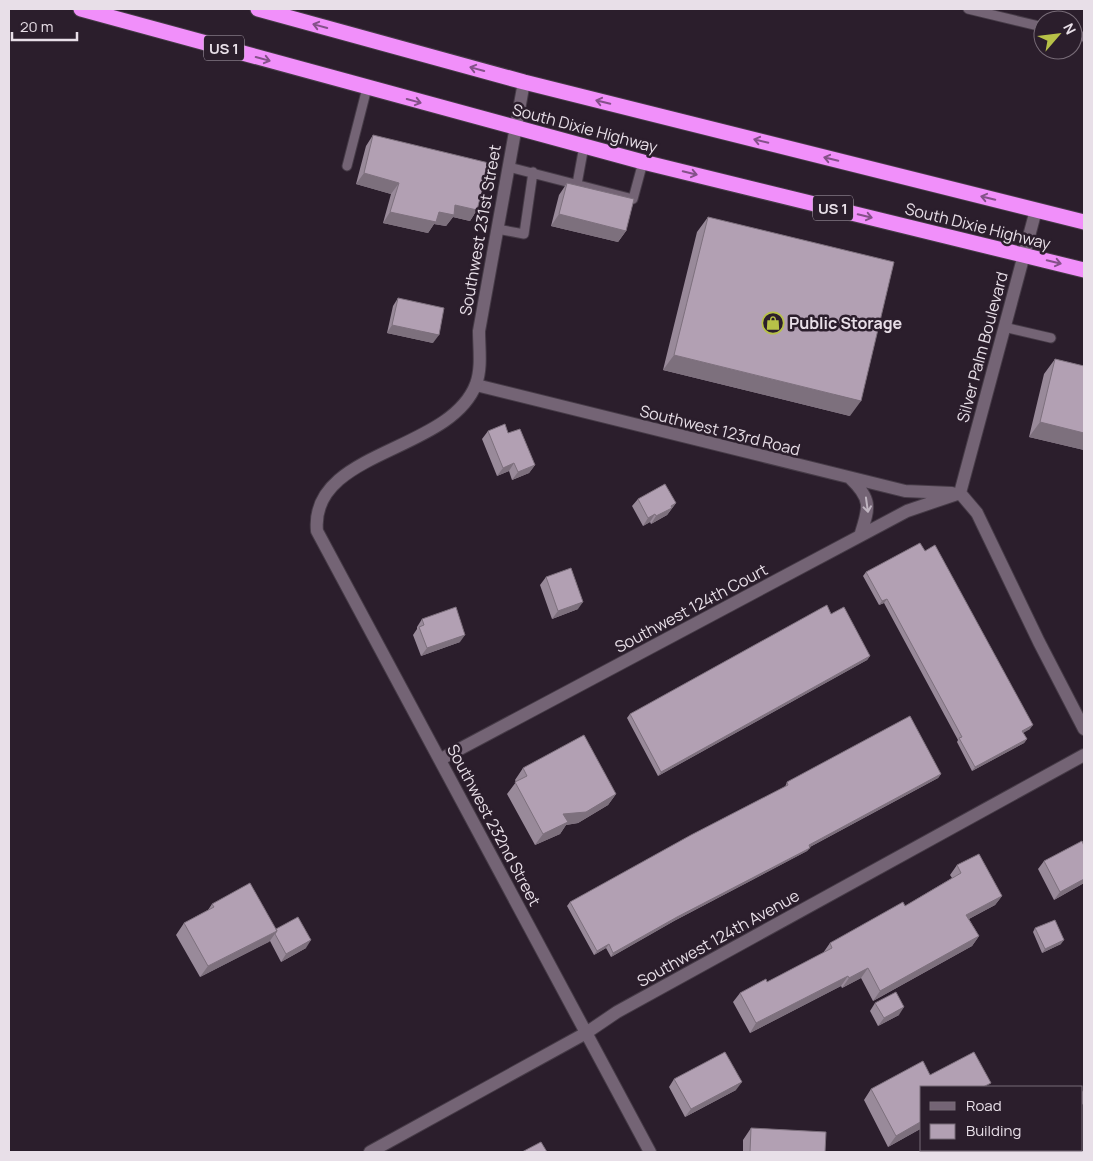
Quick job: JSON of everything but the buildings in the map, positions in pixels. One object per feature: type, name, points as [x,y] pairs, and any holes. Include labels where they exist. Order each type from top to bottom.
[{"type":"highway","name":"South Dixie Highway","points":[[81,9],[643,162],[1084,270]]},
{"type":"highway","name":"South Dixie Highway","points":[[258,9],[524,82],[1084,222]]},
{"type":"street","name":"Southwest 231st Street","points":[[476,385],[479,331],[524,82]]},
{"type":"street","name":"Silver Palm Boulevard","points":[[960,493],[1036,210]]},
{"type":"street","name":"Southwest 123rd Road","points":[[476,385],[905,491],[960,493]]},
{"type":"street","name":"Southwest 232nd Street","points":[[476,385],[459,408],[436,426],[343,477],[331,486],[321,499],[317,511],[317,531],[441,759],[650,1152]]},
{"type":"street","points":[[850,478],[862,489],[868,501],[868,513],[860,536]]},
{"type":"street","name":"Southwest 124th Court","points":[[441,759],[907,511],[960,493]]},
{"type":"street","points":[[960,493],[977,513],[1039,642],[1084,729]]},
{"type":"street","name":"Southwest 124th Avenue","points":[[370,1152],[586,1033],[617,1012],[1084,755]]},
{"type":"lane","points":[[968,9],[1033,25]]},
{"type":"lane","points":[[347,166],[367,88]]},
{"type":"lane","points":[[577,184],[584,146]]},
{"type":"lane","points":[[509,167],[632,199],[643,162]]},
{"type":"lane","points":[[497,230],[524,234],[533,172]]},
{"type":"lane","points":[[1004,327],[1051,338]]},
{"type":"place","name":"Public Storage","points":[[773,323]]}]
